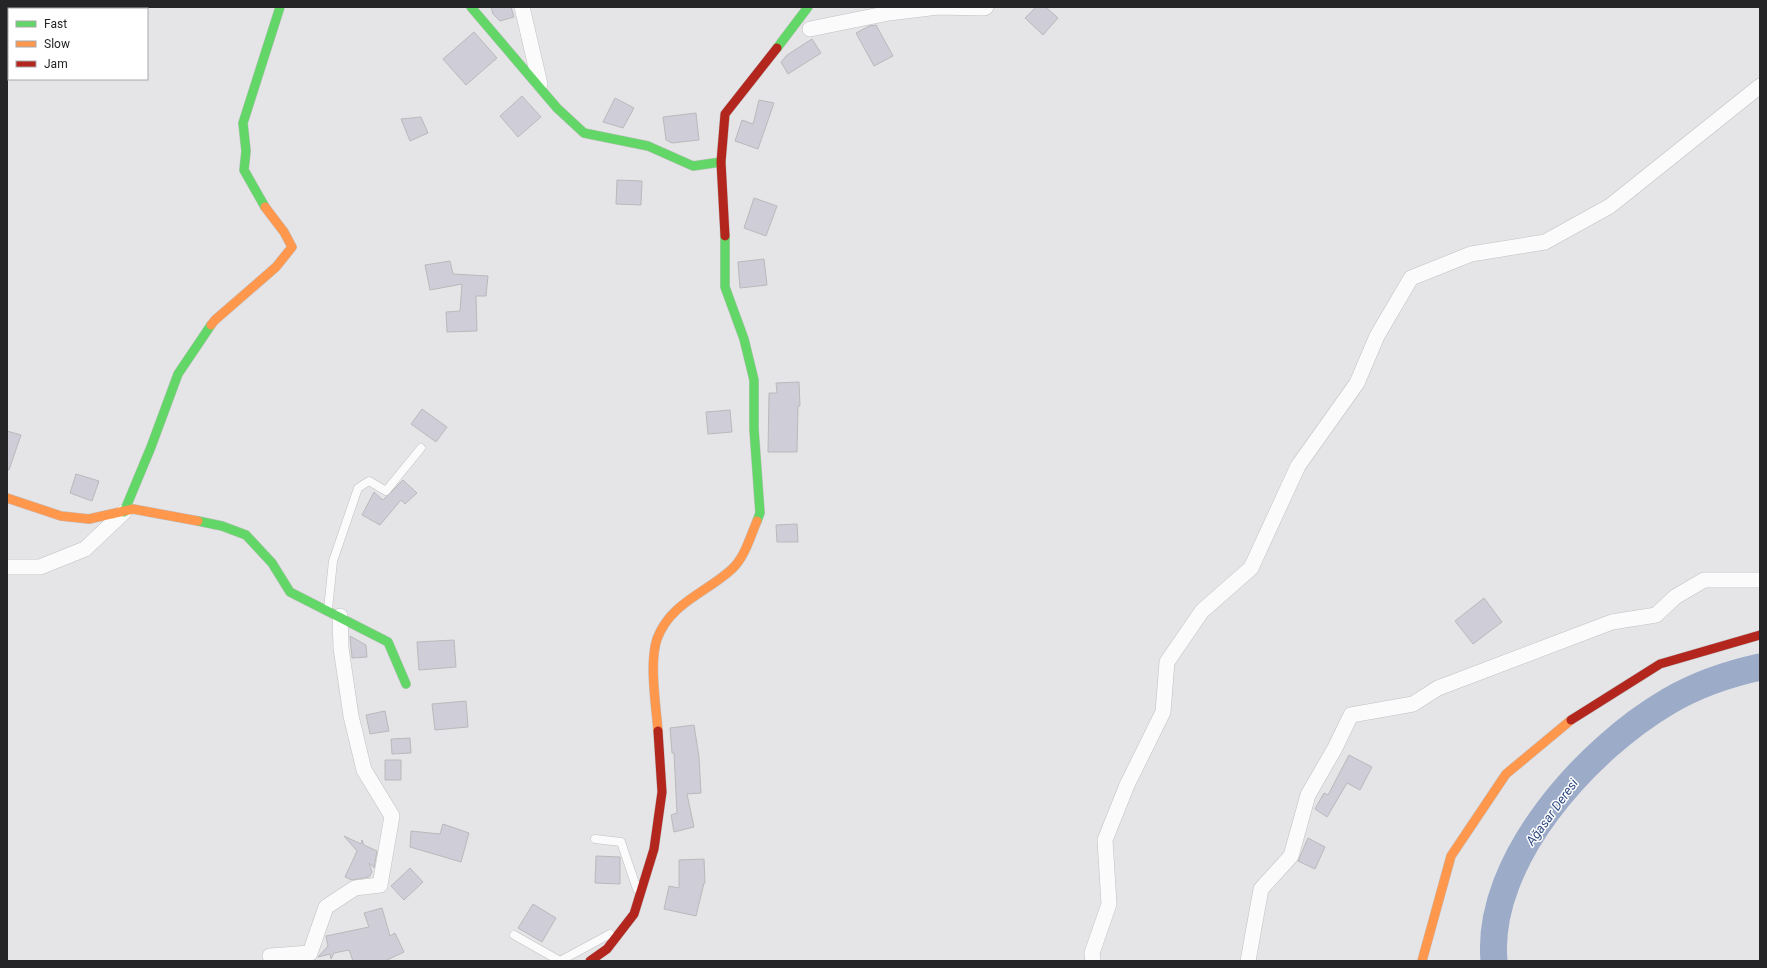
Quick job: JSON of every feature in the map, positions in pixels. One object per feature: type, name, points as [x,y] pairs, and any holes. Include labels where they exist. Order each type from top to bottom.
[{"type":"street","points":[[7,567],[40,567],[85,548],[124,512],[152,447],[178,374],[215,320],[276,267],[292,247],[284,232],[266,209],[244,170],[246,151],[243,123],[280,7]]},
{"type":"street","points":[[471,7],[557,108],[584,133],[648,146],[693,166],[721,162]]},
{"type":"street","points":[[522,7],[541,89]]},
{"type":"street","points":[[590,961],[607,949],[634,914],[654,849],[662,792],[653,659],[657,639],[677,608],[732,569],[744,552],[760,513],[754,429],[754,380],[744,339],[725,287],[726,247],[721,162],[725,114],[808,7]]},
{"type":"street","points":[[810,29],[889,13],[938,7],[986,7]]},
{"type":"street","points":[[1094,961],[1092,953],[1109,904],[1105,840],[1127,786],[1163,712],[1167,662],[1202,612],[1251,568],[1298,466],[1357,383],[1377,336],[1411,278],[1472,254],[1545,242],[1610,206],[1760,86]]},
{"type":"street","points":[[7,498],[61,516],[89,519],[133,509],[222,526],[246,535],[272,563],[290,592],[334,613],[388,642],[406,684]]},
{"type":"street","points":[[1248,961],[1261,889],[1291,856],[1308,795],[1335,748],[1351,715],[1413,704],[1438,688],[1612,622],[1656,615],[1675,597],[1704,580],[1760,580]]},
{"type":"street","points":[[270,956],[310,953],[326,907],[355,888],[380,885],[392,816],[364,770],[351,716],[341,648],[334,613]]},
{"type":"street","points":[[1422,961],[1451,856],[1506,774],[1569,722],[1660,664],[1760,635]]},
{"type":"lane","points":[[334,613],[334,561],[358,488],[369,481],[386,491],[421,448]]},
{"type":"lane","points":[[595,840],[621,842],[639,898]]},
{"type":"lane","points":[[514,935],[560,961],[623,928]]},
{"type":"building","points":[[491,7],[511,7],[514,17],[500,21],[493,14]]},
{"type":"building","points":[[1036,7],[1046,7],[1058,18],[1043,35],[1025,18]]},
{"type":"building","points":[[876,25],[893,56],[874,66],[856,33],[869,26]]},
{"type":"building","points":[[474,32],[497,58],[466,85],[443,59]]},
{"type":"building","points":[[812,39],[821,53],[788,74],[781,62],[787,55]]},
{"type":"building","points":[[522,96],[541,117],[518,137],[500,116]]},
{"type":"building","points":[[615,98],[634,108],[623,128],[603,122]]},
{"type":"building","points":[[759,100],[774,103],[758,149],[735,141],[742,120],[753,124]]},
{"type":"building","points":[[696,113],[699,140],[672,143],[666,140],[663,117]]},
{"type":"building","points":[[421,117],[428,133],[410,141],[401,119]]},
{"type":"building","points":[[617,180],[642,181],[641,205],[616,204]]},
{"type":"building","points":[[754,198],[777,206],[766,236],[744,228]]},
{"type":"building","points":[[764,259],[767,285],[740,288],[738,262]]},
{"type":"building","points":[[450,261],[453,274],[488,276],[486,296],[476,296],[477,331],[447,332],[446,312],[460,311],[462,284],[430,290],[425,265]]},
{"type":"building","points":[[799,382],[800,406],[798,406],[797,452],[768,452],[769,393],[777,393],[776,383]]},
{"type":"building","points":[[422,409],[447,427],[436,442],[411,424]]},
{"type":"building","points":[[730,410],[732,432],[708,434],[706,412]]},
{"type":"building","points":[[7,431],[21,435],[9,470],[7,470]]},
{"type":"building","points":[[76,474],[99,481],[92,501],[70,493]]},
{"type":"building","points":[[403,480],[417,493],[405,504],[401,500],[380,525],[362,515],[374,492],[383,500]]},
{"type":"building","points":[[797,524],[798,542],[777,542],[776,525]]},
{"type":"building","points":[[1484,598],[1502,622],[1473,644],[1455,621]]},
{"type":"building","points":[[350,636],[366,645],[367,657],[352,658]]},
{"type":"building","points":[[454,640],[456,667],[419,670],[417,642]]},
{"type":"building","points":[[466,701],[468,727],[435,730],[432,704]]},
{"type":"building","points":[[385,711],[389,731],[370,734],[366,715]]},
{"type":"building","points":[[694,725],[699,757],[701,793],[687,794],[694,827],[674,832],[671,815],[677,813],[674,753],[672,753],[670,728]]},
{"type":"building","points":[[410,738],[411,753],[392,754],[391,739]]},
{"type":"building","points":[[1349,755],[1372,767],[1360,790],[1347,783],[1327,817],[1315,809],[1324,793],[1328,795]]},
{"type":"building","points":[[385,760],[401,760],[401,780],[385,780]]},
{"type":"building","points":[[443,824],[469,833],[461,862],[410,847],[411,831],[440,834]]},
{"type":"building","points":[[344,836],[361,844],[362,840],[364,845],[377,851],[374,868],[369,863],[372,872],[369,877],[352,880],[345,877],[357,851]]},
{"type":"building","points":[[1308,838],[1325,847],[1315,869],[1298,861]]},
{"type":"building","points":[[596,856],[620,857],[620,884],[595,883]]},
{"type":"building","points":[[704,859],[705,883],[696,916],[664,909],[669,886],[679,888],[679,860]]},
{"type":"building","points":[[410,868],[423,882],[404,900],[391,886]]},
{"type":"building","points":[[533,904],[556,918],[542,942],[518,928]]},
{"type":"building","points":[[382,908],[390,936],[395,933],[404,952],[385,961],[353,961],[349,950],[334,953],[331,959],[330,954],[318,957],[328,946],[326,936],[369,927],[364,913]]},
{"type":"waterway","name":"Ağasar Deresi","points":[[1494,961],[1496,923],[1506,884],[1524,847],[1548,811],[1576,777],[1606,747],[1638,722],[1669,701],[1713,680],[1760,667]]},
{"type":"traffic: fast","points":[[265,207],[244,170],[246,151],[243,123],[280,7]]},
{"type":"traffic: fast","points":[[471,7],[557,108],[584,133],[648,146],[693,166],[721,162]]},
{"type":"traffic: fast","points":[[777,48],[808,7]]},
{"type":"traffic: fast","points":[[725,236],[725,287],[744,339],[754,380],[754,429],[760,513],[757,521]]},
{"type":"traffic: fast","points":[[124,512],[151,447],[178,374],[211,325]]},
{"type":"traffic: fast","points":[[198,521],[222,526],[246,535],[272,563],[290,592],[388,642],[406,684]]},
{"type":"traffic: slow","points":[[211,325],[276,267],[292,247],[284,232],[265,207]]},
{"type":"traffic: slow","points":[[7,498],[61,516],[89,519],[133,509],[198,521]]},
{"type":"traffic: slow","points":[[658,731],[653,672],[657,639],[663,627],[680,607],[722,577],[737,564],[747,546],[757,521]]},
{"type":"traffic: slow","points":[[1422,961],[1451,856],[1506,774],[1571,720]]},
{"type":"traffic: jam","points":[[725,236],[721,162],[725,114],[777,48]]},
{"type":"traffic: jam","points":[[1571,720],[1660,664],[1760,635]]},
{"type":"traffic: jam","points":[[590,961],[607,949],[634,914],[654,849],[662,792],[658,731]]}]
